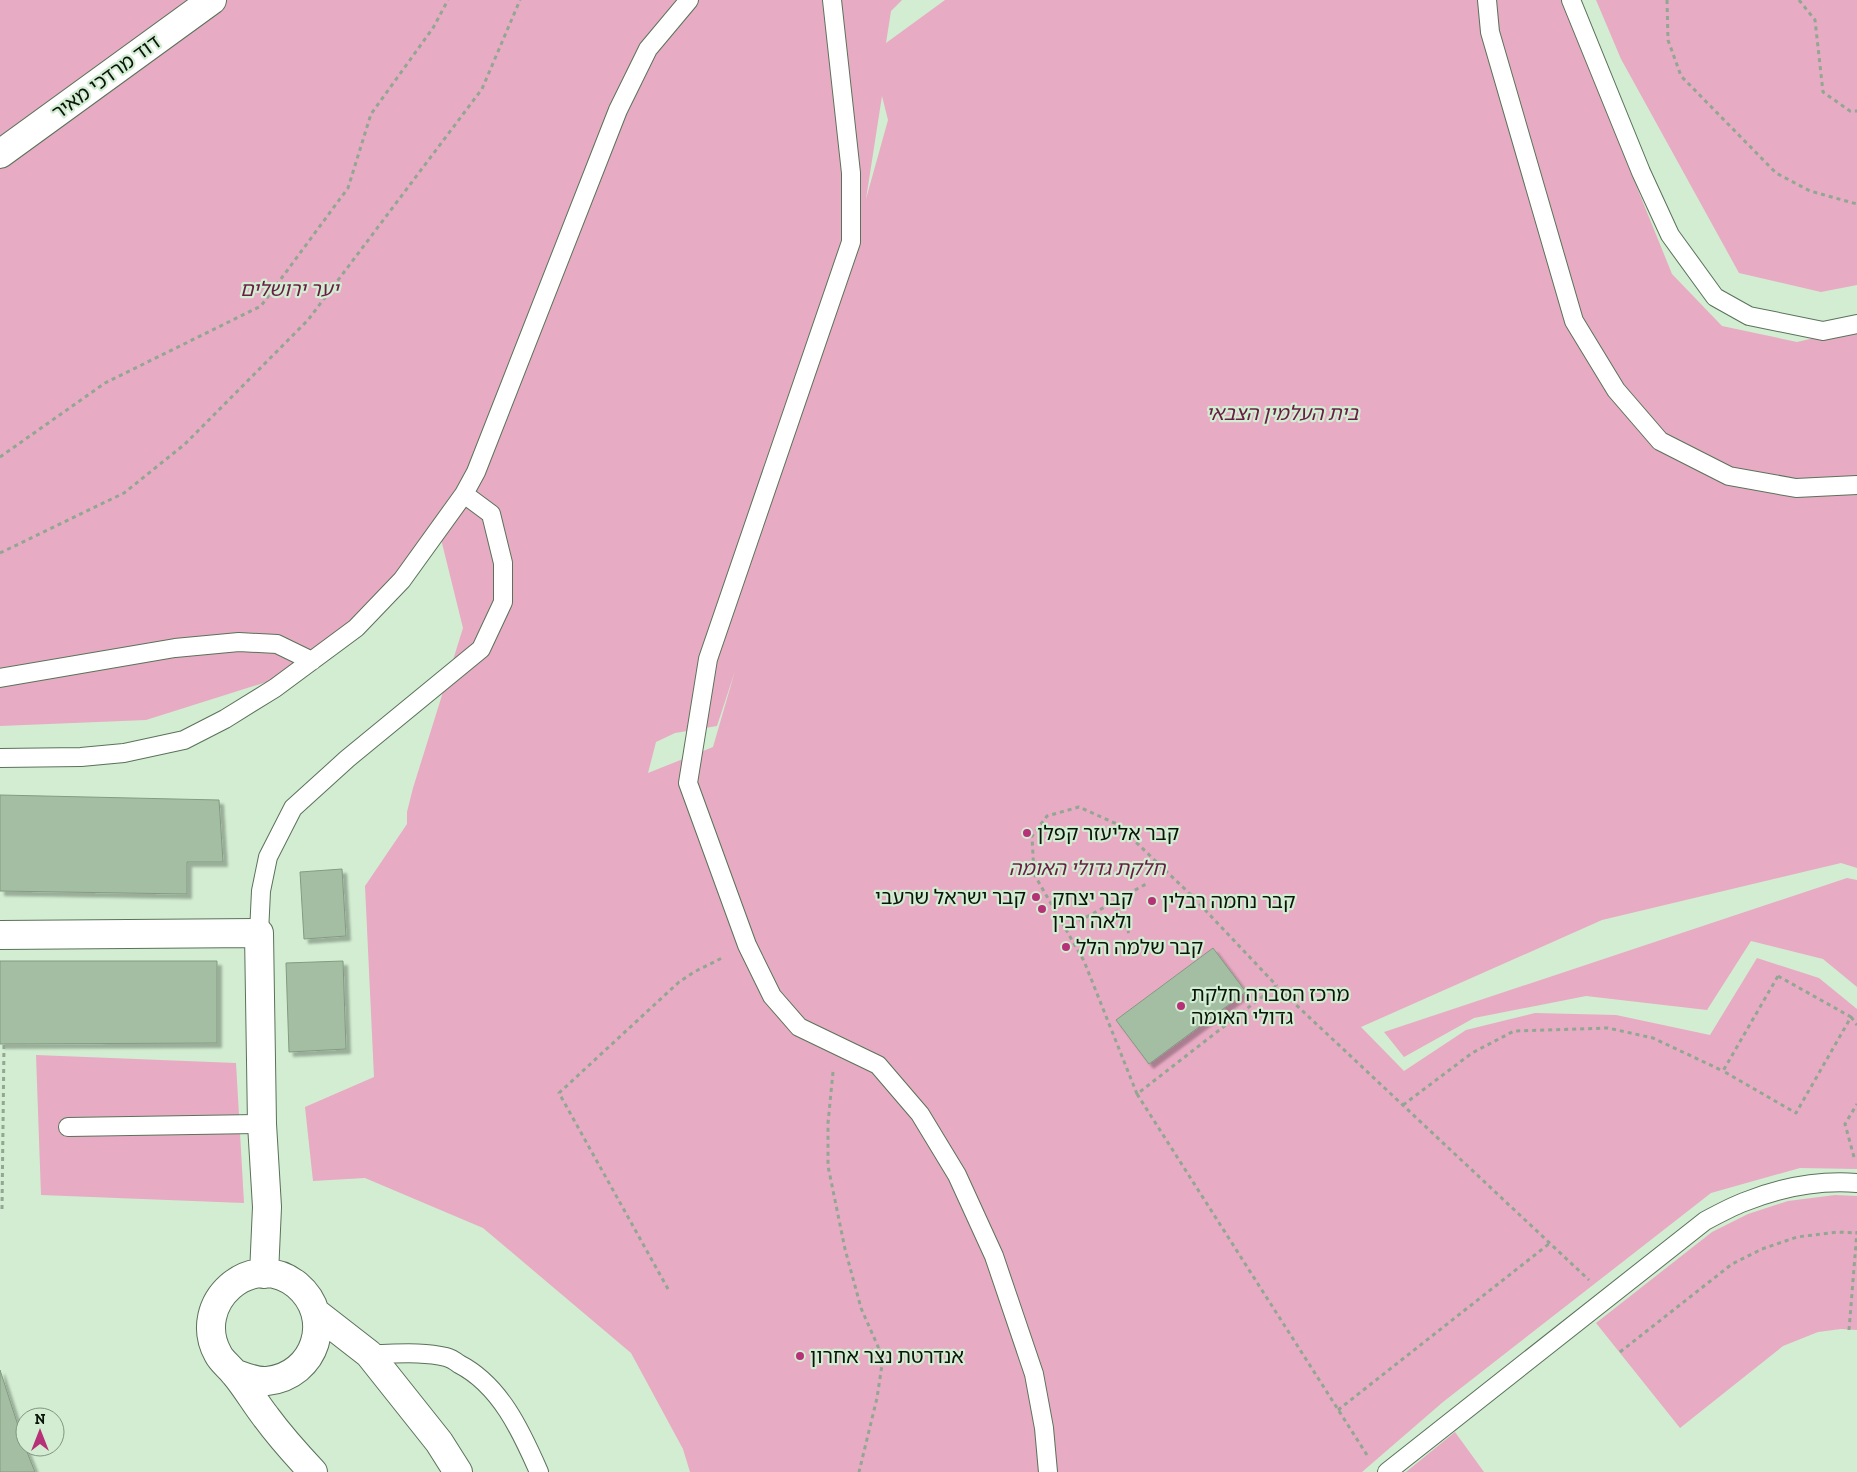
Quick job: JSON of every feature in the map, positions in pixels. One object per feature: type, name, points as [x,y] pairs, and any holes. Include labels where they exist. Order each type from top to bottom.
[{"type":"street","name":"דוד מרדכי מאיר","points":[[0,154],[212,0]]},
{"type":"street","points":[[0,935],[259,933],[262,1124],[267,1207],[264,1274]]},
{"type":"street","points":[[234,1373],[250,1379],[266,1381],[282,1378],[296,1370],[307,1359],[315,1345],[318,1328],[316,1312],[308,1297],[296,1284],[281,1276],[264,1274],[247,1276],[231,1284],[219,1297],[212,1312],[210,1330],[213,1346],[222,1361],[234,1373],[267,1418],[313,1472]]},
{"type":"street","points":[[316,1312],[369,1354],[439,1442],[458,1472]]},
{"type":"lane","points":[[0,758],[81,757],[124,753],[184,740],[225,719],[275,688],[312,661],[356,628],[402,580],[464,494],[480,463],[618,110],[648,49],[689,0]]},
{"type":"lane","points":[[832,0],[851,173],[851,242],[708,659],[688,783],[747,945],[772,996],[799,1027],[878,1065],[920,1114],[957,1175],[994,1256],[1034,1374],[1044,1428],[1048,1472]]},
{"type":"lane","points":[[1488,0],[1490,32],[1574,321],[1616,390],[1660,441],[1729,476],[1796,488],[1857,485]]},
{"type":"lane","points":[[1571,0],[1641,172],[1670,235],[1715,296],[1749,316],[1823,331],[1857,324]]},
{"type":"lane","points":[[259,933],[261,891],[268,857],[293,808],[347,759],[481,649],[503,602],[503,563],[491,514],[464,494]]},
{"type":"lane","points":[[0,678],[175,648],[239,642],[277,644],[312,661]]},
{"type":"lane","points":[[68,1127],[262,1124]]},
{"type":"lane","points":[[1387,1472],[1706,1221],[1743,1202],[1786,1188],[1835,1182],[1857,1183]]},
{"type":"lane","points":[[369,1354],[421,1354],[447,1357],[473,1371],[500,1399],[523,1435],[539,1472]]},
{"type":"path","points":[[0,457],[105,383],[261,306],[348,188],[371,114],[433,28],[448,0]]},
{"type":"path","points":[[0,553],[124,493],[185,444],[308,320],[482,89],[520,0]]},
{"type":"path","points":[[1667,0],[1668,40],[1681,76],[1776,173],[1810,192],[1857,204]]},
{"type":"path","points":[[1799,0],[1815,20],[1823,92],[1850,111],[1857,111]]},
{"type":"path","points":[[1284,994],[1190,894],[1117,824],[1079,807],[1047,816],[1032,836],[1034,874],[1084,961],[1137,1094],[1368,1456]]},
{"type":"path","points":[[1066,929],[1146,884]]},
{"type":"path","points":[[1112,903],[1129,933]]},
{"type":"path","points":[[668,1289],[559,1093],[601,1052],[679,982],[694,972],[747,945]]},
{"type":"path","points":[[1723,1071],[1778,976],[1851,1017],[1857,1025]]},
{"type":"path","points":[[1137,1094],[1276,986],[1608,1297]]},
{"type":"path","points":[[1403,1105],[1472,1053],[1514,1031],[1608,1028],[1652,1038],[1723,1071],[1796,1112],[1851,1017]]},
{"type":"path","points":[[2,1209],[4,1044]]},
{"type":"path","points":[[836,1045],[828,1123],[828,1166],[845,1249],[861,1308],[883,1358],[877,1398],[859,1472]]},
{"type":"path","points":[[1855,1160],[1845,1124],[1857,1104]]},
{"type":"path","points":[[1620,1352],[1732,1264],[1762,1249],[1797,1238],[1837,1232],[1857,1232],[1849,1330]]},
{"type":"path","points":[[1338,1410],[1550,1243]]},
{"type":"green space","points":[[0,0],[902,0],[891,11],[886,43],[945,0],[1561,0],[1672,274],[1722,326],[1797,342],[1857,328],[1857,868],[1841,863],[1602,920],[1361,1027],[1404,1071],[1466,1030],[1535,1013],[1616,1015],[1710,1035],[1757,958],[1819,978],[1857,1009],[1857,1169],[1800,1168],[1711,1193],[1443,1402],[1362,1472],[690,1472],[683,1449],[631,1353],[483,1228],[365,1178],[313,1181],[305,1107],[374,1077],[365,886],[407,824],[407,812],[413,788],[463,628],[440,535],[349,626],[273,680],[146,720],[0,726]],"holes":[[[882,96],[888,120],[866,199]],[[735,671],[713,747],[648,773],[656,742],[675,733],[717,726]]]},
{"type":"green space","points":[[1596,0],[1857,0],[1857,285],[1821,292],[1739,273],[1621,59]]},
{"type":"green space","points":[[1847,878],[1857,880],[1857,987],[1823,959],[1751,941],[1707,1010],[1586,996],[1474,1018],[1404,1057],[1384,1032]]},
{"type":"green space","points":[[36,1055],[236,1063],[244,1203],[41,1195]]},
{"type":"green space","points":[[1835,1195],[1857,1196],[1857,1330],[1841,1329],[1818,1332],[1783,1346],[1680,1428],[1596,1323],[1712,1232],[1748,1214],[1788,1201]]},
{"type":"green space","points":[[1455,1432],[1484,1472],[1406,1472]]},
{"type":"building","points":[[0,795],[219,800],[223,862],[187,862],[187,894],[0,891]]},
{"type":"building","points":[[342,869],[346,936],[304,939],[300,872]]},
{"type":"building","name":"מרכז הסברה חלקת גדולי האומה","points":[[1213,948],[1246,992],[1149,1064],[1116,1020]]},
{"type":"building","points":[[0,961],[217,961],[217,1043],[0,1044]]},
{"type":"building","points":[[343,961],[346,1049],[289,1052],[286,963]]},
{"type":"building","points":[[0,1370],[15,1416],[15,1457],[29,1457],[35,1472],[0,1472]]},
{"type":"place","name":"קבר אליעזר קפלן","points":[[1027,833]]},
{"type":"place","name":"קבר ישראל שרעבי","points":[[1036,897]]},
{"type":"place","name":"קבר נחמה רבלין","points":[[1152,901]]},
{"type":"place","name":"קבר יצחק ולאה רבין","points":[[1042,909]]},
{"type":"place","name":"קבר שלמה הלל","points":[[1066,947]]},
{"type":"place","name":"מרכז הסברה חלקת גדולי האומה","points":[[1181,1006]]},
{"type":"place","name":"אנדרטת נצר אחרון","points":[[800,1356]]},
{"type":"park label","name":"יער ירושלים","points":[[289,289]]},
{"type":"park label","name":"בית העלמין הצבאי","points":[[1282,413]]},
{"type":"park label","name":"חלקת גדולי האומה","points":[[1087,868]]}]
